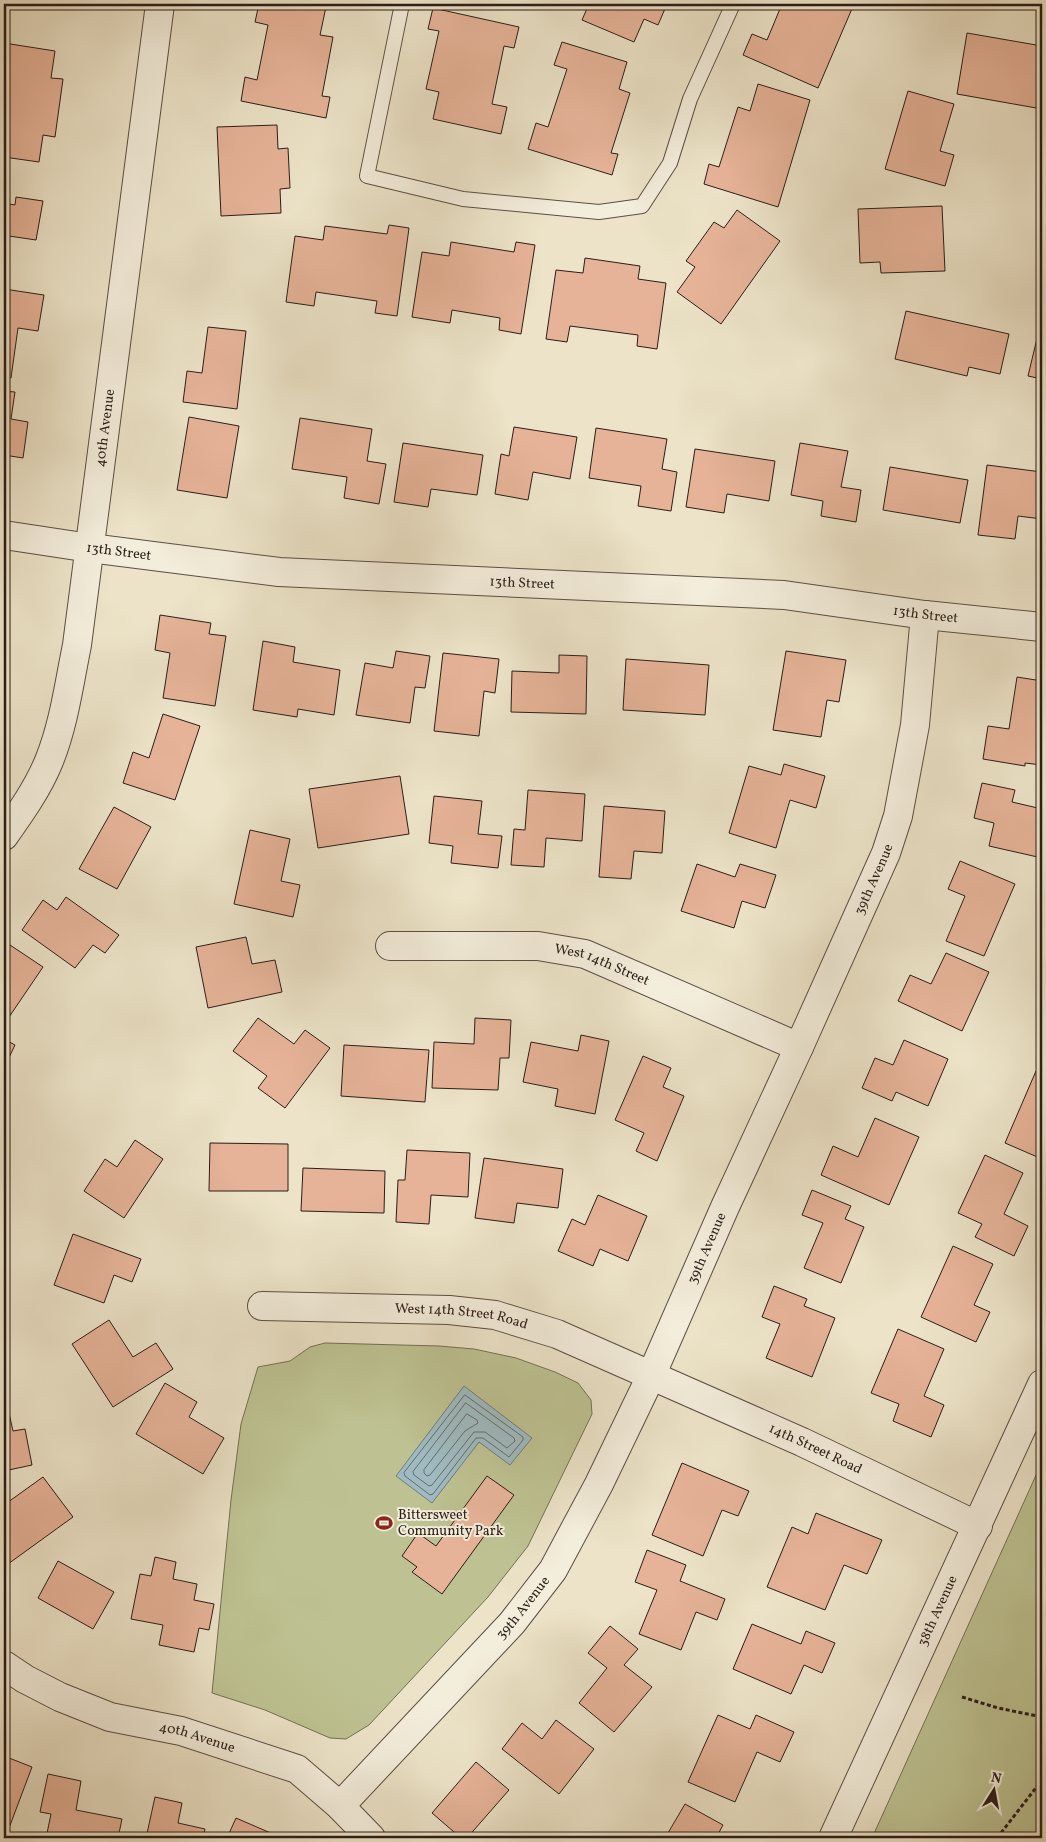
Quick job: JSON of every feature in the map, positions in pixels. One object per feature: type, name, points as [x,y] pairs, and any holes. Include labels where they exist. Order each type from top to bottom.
[{"type":"street","name":"40th Avenue","points":[[4,836],[25,807],[49,762],[62,722],[77,645],[160,4]]},
{"type":"street","name":"13th Street","points":[[4,535],[279,572],[784,595],[925,615],[1042,627]]},
{"type":"street","name":"39th Avenue","points":[[340,1806],[512,1623],[553,1570],[599,1484],[651,1376],[725,1207],[886,852],[898,816],[915,725],[925,615]]},
{"type":"street","name":"West 14th Street","points":[[390,946],[538,946],[585,954],[799,1047]]},
{"type":"street","name":"West 14th Street Road","points":[[262,1306],[449,1310],[495,1315],[557,1334],[651,1376]]},
{"type":"street","name":"14th Street Road","points":[[651,1376],[802,1442],[978,1526]]},
{"type":"street","name":"38th Avenue","points":[[833,1838],[1042,1384]]},
{"type":"street","name":"40th Avenue","points":[[4,1665],[25,1679],[60,1697],[110,1717],[181,1731],[298,1769],[340,1806],[371,1838]]},
{"type":"lane","points":[[402,4],[367,176],[463,199],[599,212],[642,206],[670,163],[690,99],[733,4]]},
{"type":"path","points":[[962,1697],[998,1708],[1042,1717]]},
{"type":"path","points":[[997,1838],[1042,1780]]},
{"type":"green space","name":"Bittersweet Community Park","points":[[325,1343],[439,1346],[474,1349],[516,1358],[555,1372],[578,1383],[591,1400],[592,1414],[528,1546],[488,1597],[369,1725],[346,1739],[330,1738],[265,1710],[212,1693],[231,1500],[241,1424],[258,1367],[290,1361],[310,1347]]},
{"type":"green space","points":[[1042,1462],[1042,1838],[872,1838]]},
{"type":"water","points":[[464,1386],[532,1438],[510,1465],[479,1442],[432,1503],[396,1476]]},
{"type":"building","points":[[259,4],[307,4],[326,7],[320,35],[333,37],[322,96],[330,97],[326,118],[241,101],[245,77],[257,80],[268,25],[255,22]]},
{"type":"building","points":[[589,4],[667,4],[658,25],[644,19],[634,42],[582,20]]},
{"type":"building","points":[[782,4],[854,4],[818,88],[743,55],[752,34],[767,40]]},
{"type":"building","points":[[433,8],[519,27],[514,48],[504,46],[492,104],[507,107],[501,134],[433,119],[439,92],[426,89],[439,31],[428,29]]},
{"type":"building","points":[[967,33],[1042,46],[1042,109],[957,94]]},
{"type":"building","points":[[562,42],[627,62],[619,89],[630,93],[611,153],[618,154],[612,175],[528,149],[536,123],[548,127],[567,69],[554,65]]},
{"type":"building","points":[[4,43],[55,51],[51,78],[63,79],[55,137],[43,135],[39,162],[4,157]]},
{"type":"building","points":[[758,84],[810,100],[778,207],[704,184],[709,164],[719,167],[738,107],[750,111]]},
{"type":"building","points":[[908,91],[954,104],[940,151],[954,155],[945,186],[885,169]]},
{"type":"building","points":[[277,125],[278,149],[288,148],[290,188],[280,189],[281,213],[221,216],[217,127]]},
{"type":"building","points":[[16,197],[43,201],[36,240],[9,236],[4,259],[4,203],[15,205]]},
{"type":"building","points":[[942,206],[945,271],[881,273],[880,262],[860,263],[858,209]]},
{"type":"building","points":[[737,210],[780,241],[721,324],[677,292],[695,267],[686,261],[714,222],[724,228]]},
{"type":"building","points":[[389,225],[409,228],[397,316],[375,313],[377,301],[316,292],[314,306],[286,302],[295,236],[323,240],[325,226],[387,234]]},
{"type":"building","points":[[451,242],[514,252],[516,242],[535,245],[521,334],[499,330],[500,318],[452,310],[450,323],[412,317],[422,252],[449,256]]},
{"type":"building","points":[[585,258],[640,266],[638,279],[666,283],[657,349],[637,346],[638,335],[570,326],[567,342],[546,339],[556,270],[583,273]]},
{"type":"building","points":[[4,289],[44,295],[38,331],[18,328],[11,378],[4,377]]},
{"type":"building","points":[[906,311],[1009,334],[1000,374],[969,367],[967,376],[895,359]]},
{"type":"building","points":[[208,327],[246,331],[237,409],[183,402],[187,371],[202,373]]},
{"type":"building","points":[[1039,330],[1042,331],[1042,379],[1028,376]]},
{"type":"building","points":[[4,391],[15,392],[11,419],[28,422],[23,458],[4,455]]},
{"type":"building","points":[[189,417],[239,426],[227,498],[177,490]]},
{"type":"building","points":[[300,418],[372,429],[367,461],[386,464],[379,504],[344,498],[347,477],[292,469]]},
{"type":"building","points":[[514,427],[577,437],[570,479],[533,472],[528,500],[495,494],[501,454],[509,456]]},
{"type":"building","points":[[596,428],[667,439],[662,469],[677,472],[671,511],[638,506],[641,486],[589,478]]},
{"type":"building","points":[[403,443],[483,455],[477,495],[431,489],[428,507],[394,502]]},
{"type":"building","points":[[800,443],[848,451],[841,487],[861,490],[856,522],[821,516],[823,501],[791,495]]},
{"type":"building","points":[[695,449],[775,461],[769,501],[727,494],[724,513],[686,507]]},
{"type":"building","points":[[987,465],[1042,472],[1042,519],[1018,516],[1015,539],[978,535]]},
{"type":"building","points":[[890,467],[968,480],[960,523],[883,510]]},
{"type":"building","points":[[160,615],[211,623],[209,634],[226,636],[215,706],[163,698],[170,653],[155,650]]},
{"type":"building","points":[[263,641],[295,647],[293,662],[340,670],[334,715],[298,709],[297,717],[253,710]]},
{"type":"building","points":[[396,651],[430,656],[425,688],[415,687],[410,723],[356,715],[365,663],[393,668]]},
{"type":"building","points":[[786,651],[846,660],[839,702],[827,700],[821,737],[773,730]]},
{"type":"building","points":[[443,653],[499,659],[495,693],[484,691],[479,736],[434,731]]},
{"type":"building","points":[[559,655],[587,656],[586,714],[511,712],[512,671],[559,673]]},
{"type":"building","points":[[626,659],[709,665],[705,715],[623,710]]},
{"type":"building","points":[[1017,677],[1042,681],[1042,765],[1025,763],[1025,766],[983,759],[988,726],[1009,729]]},
{"type":"building","points":[[163,714],[200,726],[175,800],[123,783],[133,752],[149,758]]},
{"type":"building","points":[[784,764],[825,776],[816,808],[790,800],[776,848],[729,833],[749,766],[781,775]]},
{"type":"building","points":[[400,776],[409,834],[318,848],[309,789]]},
{"type":"building","points":[[982,783],[1015,790],[1012,802],[1042,809],[1042,858],[989,846],[994,823],[974,818]]},
{"type":"building","points":[[528,790],[585,794],[582,841],[546,838],[544,867],[511,865],[514,829],[525,830]]},
{"type":"building","points":[[434,796],[482,801],[478,834],[502,836],[498,868],[451,863],[453,846],[429,843]]},
{"type":"building","points":[[604,806],[665,811],[662,853],[634,851],[631,879],[599,877]]},
{"type":"building","points":[[114,807],[151,827],[117,889],[79,869]]},
{"type":"building","points":[[250,830],[290,839],[281,881],[300,885],[293,917],[234,904]]},
{"type":"building","points":[[960,861],[1015,884],[984,956],[946,941],[965,896],[948,889]]},
{"type":"building","points":[[697,864],[735,877],[740,864],[776,875],[765,908],[742,901],[734,928],[681,911]]},
{"type":"building","points":[[66,897],[119,935],[105,953],[93,945],[75,968],[22,930],[43,900],[57,910]]},
{"type":"building","points":[[246,937],[252,964],[275,960],[282,992],[208,1008],[196,947]]},
{"type":"building","points":[[7,943],[43,967],[5,1023],[4,947]]},
{"type":"building","points":[[946,953],[989,972],[962,1031],[898,1001],[910,975],[931,984]]},
{"type":"building","points":[[258,1018],[294,1044],[305,1030],[330,1048],[285,1108],[258,1088],[267,1076],[233,1051]]},
{"type":"building","points":[[475,1018],[511,1020],[509,1058],[500,1058],[498,1090],[432,1088],[434,1042],[474,1044]]},
{"type":"building","points":[[1042,1030],[1042,1043],[1038,1041]]},
{"type":"building","points":[[581,1035],[609,1041],[595,1114],[555,1106],[558,1089],[523,1082],[531,1042],[578,1051]]},
{"type":"building","points":[[4,1039],[15,1045],[4,1068]]},
{"type":"building","points":[[904,1040],[948,1059],[928,1106],[896,1092],[892,1101],[862,1088],[875,1058],[893,1065]]},
{"type":"building","points":[[344,1045],[429,1050],[425,1102],[341,1096]]},
{"type":"building","points":[[643,1056],[671,1068],[663,1087],[684,1096],[657,1161],[636,1151],[644,1133],[615,1120]]},
{"type":"building","points":[[1036,1071],[1042,1073],[1042,1159],[1005,1143]]},
{"type":"building","points":[[875,1118],[919,1137],[889,1205],[821,1175],[833,1146],[858,1157]]},
{"type":"building","points":[[135,1140],[163,1159],[124,1218],[84,1191],[105,1159],[117,1167]]},
{"type":"building","points":[[210,1143],[288,1144],[288,1191],[209,1191]]},
{"type":"building","points":[[407,1150],[470,1153],[468,1197],[431,1195],[429,1224],[396,1222],[398,1180],[405,1180]]},
{"type":"building","points":[[985,1155],[1023,1173],[1004,1214],[1028,1226],[1014,1256],[975,1237],[982,1224],[958,1213]]},
{"type":"building","points":[[484,1158],[563,1169],[558,1208],[517,1203],[514,1223],[475,1218]]},
{"type":"building","points":[[303,1168],[385,1171],[384,1213],[301,1211]]},
{"type":"building","points":[[812,1190],[851,1206],[845,1219],[864,1227],[841,1283],[804,1268],[823,1223],[802,1215]]},
{"type":"building","points":[[598,1195],[647,1216],[628,1261],[600,1249],[593,1266],[558,1251],[572,1219],[585,1225]]},
{"type":"building","points":[[73,1234],[141,1259],[132,1282],[114,1275],[104,1303],[54,1285]]},
{"type":"building","points":[[953,1246],[993,1264],[974,1305],[990,1312],[976,1342],[921,1317]]},
{"type":"building","points":[[774,1286],[807,1299],[804,1306],[835,1318],[812,1377],[766,1358],[780,1324],[762,1317]]},
{"type":"building","points":[[109,1320],[133,1357],[156,1343],[173,1369],[113,1407],[72,1344]]},
{"type":"building","points":[[898,1329],[944,1349],[924,1396],[944,1405],[931,1437],[893,1421],[899,1404],[871,1393]]},
{"type":"building","points":[[165,1383],[197,1402],[189,1417],[224,1438],[203,1474],[136,1434]]},
{"type":"building","points":[[4,1391],[13,1431],[25,1429],[32,1465],[4,1471]]},
{"type":"building","points":[[682,1463],[749,1491],[738,1516],[722,1510],[703,1556],[652,1535]]},
{"type":"building","points":[[487,1476],[514,1495],[442,1594],[412,1572],[417,1567],[402,1556],[418,1533],[436,1546]]},
{"type":"building","points":[[43,1477],[73,1517],[8,1564],[4,1558],[4,1505]]},
{"type":"building","points":[[816,1513],[882,1540],[867,1574],[844,1565],[825,1610],[767,1587],[792,1527],[808,1534]]},
{"type":"building","points":[[647,1550],[686,1565],[680,1581],[725,1599],[717,1620],[696,1612],[681,1650],[639,1634],[657,1590],[635,1582]]},
{"type":"building","points":[[155,1557],[176,1562],[173,1579],[197,1584],[194,1600],[214,1604],[209,1630],[199,1628],[194,1652],[159,1645],[163,1625],[131,1619],[140,1574],[151,1576]]},
{"type":"building","points":[[58,1561],[114,1592],[93,1629],[38,1598]]},
{"type":"building","points":[[752,1624],[801,1644],[806,1631],[835,1643],[822,1673],[804,1665],[791,1694],[733,1669]]},
{"type":"building","points":[[610,1626],[638,1649],[624,1665],[652,1687],[614,1732],[579,1703],[607,1668],[588,1653]]},
{"type":"building","points":[[718,1715],[750,1729],[756,1715],[794,1732],[780,1762],[757,1752],[735,1802],[688,1782]]},
{"type":"building","points":[[556,1720],[594,1749],[559,1794],[502,1749],[522,1723],[542,1739]]},
{"type":"building","points":[[4,1756],[32,1767],[6,1836],[4,1835]]},
{"type":"building","points":[[476,1762],[509,1790],[467,1838],[461,1838],[432,1813]]},
{"type":"building","points":[[48,1774],[81,1781],[76,1810],[122,1819],[118,1838],[46,1838],[51,1814],[40,1812]]},
{"type":"building","points":[[155,1797],[182,1803],[178,1823],[205,1829],[203,1838],[146,1838]]},
{"type":"building","points":[[685,1804],[723,1825],[716,1838],[665,1838]]},
{"type":"building","points":[[236,1818],[273,1834],[271,1838],[227,1838]]},
{"type":"place","name":"Bittersweet Community Park","points":[[384,1523]]}]
